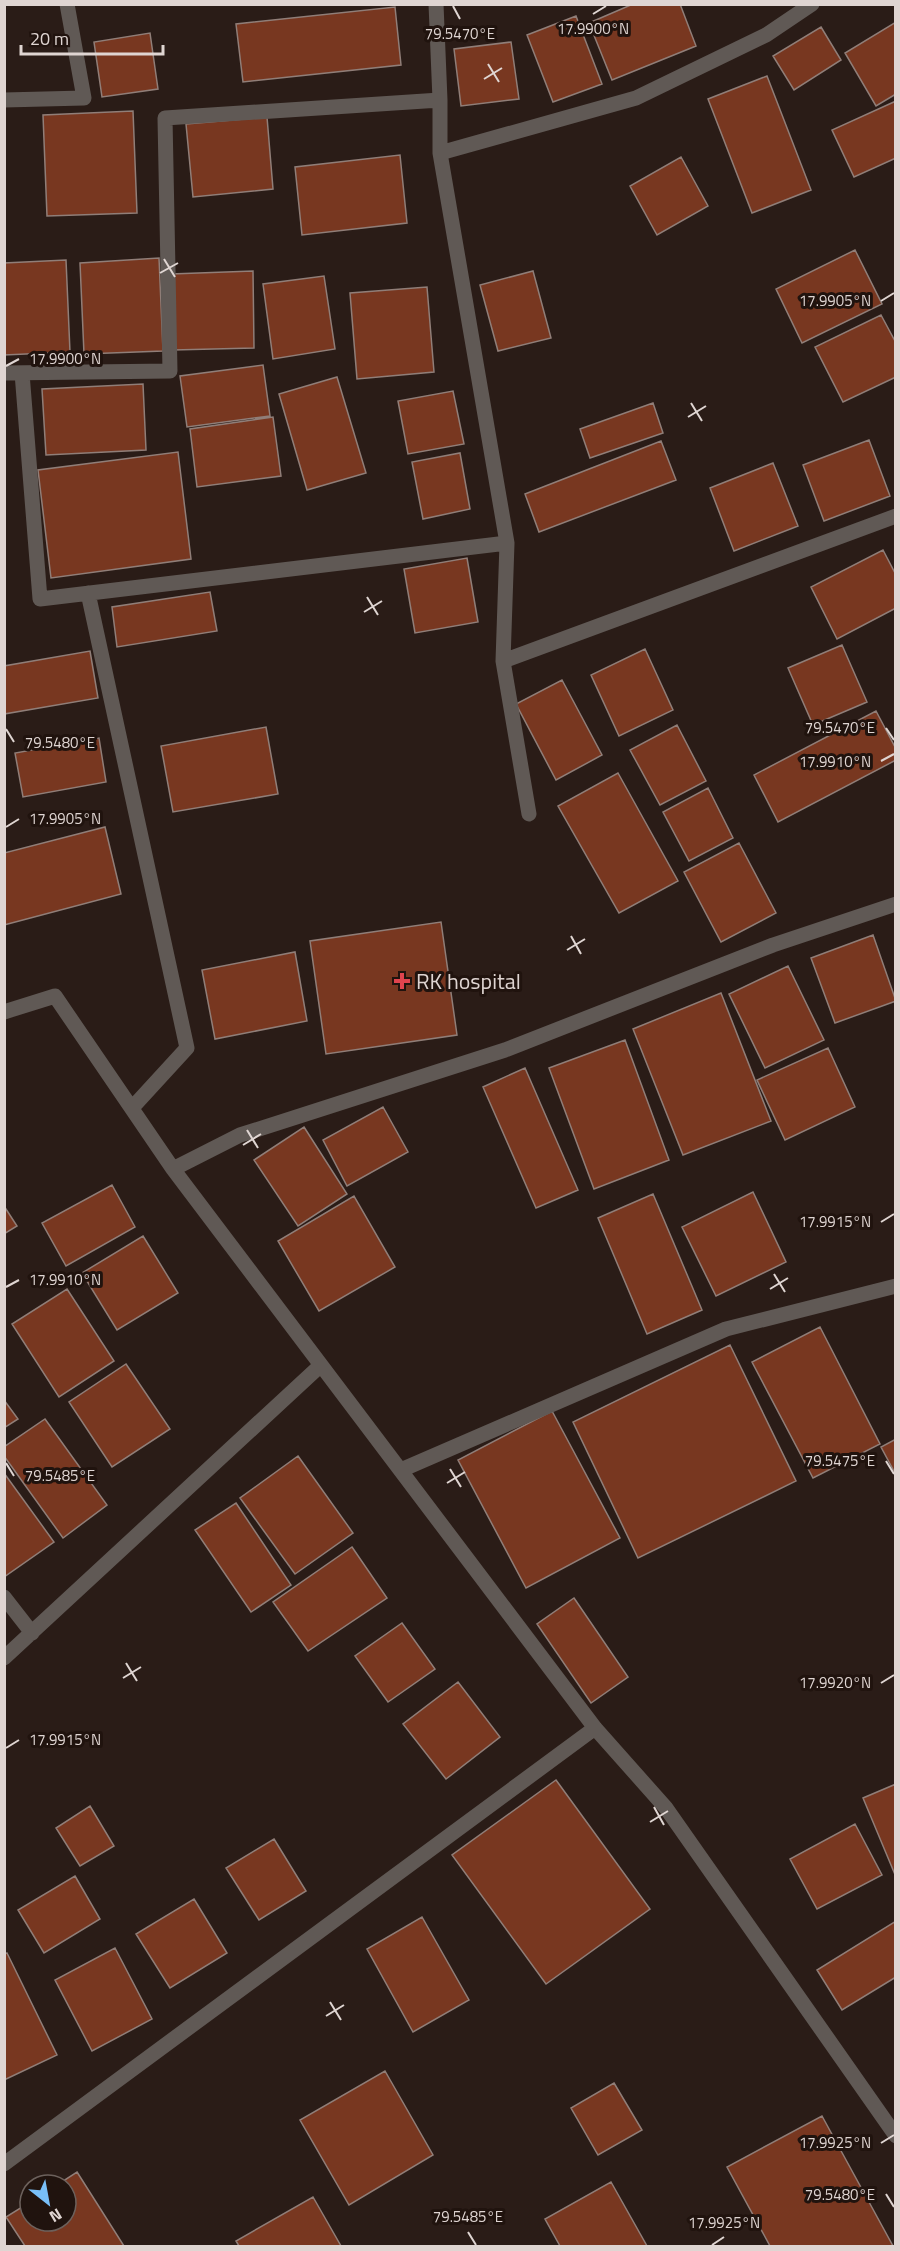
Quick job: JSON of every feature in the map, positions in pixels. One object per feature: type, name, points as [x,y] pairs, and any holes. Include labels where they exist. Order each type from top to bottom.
[{"type":"street","points":[[4,100],[84,98],[66,4]]},
{"type":"street","points":[[436,4],[440,153],[507,543],[503,661],[529,814]]},
{"type":"street","points":[[440,153],[636,98],[766,35],[812,4]]},
{"type":"street","points":[[4,373],[170,371],[165,118],[440,100]]},
{"type":"street","points":[[22,373],[40,599],[507,543]]},
{"type":"street","points":[[503,661],[896,516]]},
{"type":"street","points":[[88,593],[187,1048],[132,1108]]},
{"type":"street","points":[[173,1169],[240,1135],[505,1050],[772,945],[896,904]]},
{"type":"street","points":[[4,1012],[55,996],[173,1169],[596,1728],[666,1808],[896,2136]]},
{"type":"street","points":[[401,1470],[726,1329],[896,1286]]},
{"type":"street","points":[[4,1658],[321,1365]]},
{"type":"street","points":[[4,1597],[32,1633]]},
{"type":"street","points":[[4,2164],[596,1728]]},
{"type":"building","points":[[633,4],[680,4],[696,46],[612,80],[589,23]]},
{"type":"building","points":[[395,7],[401,65],[243,82],[236,24]]},
{"type":"building","points":[[576,16],[602,84],[553,102],[527,35]]},
{"type":"building","points":[[896,22],[896,94],[876,106],[845,53]]},
{"type":"building","points":[[821,27],[841,60],[794,90],[773,56]]},
{"type":"building","points":[[150,33],[158,89],[102,97],[94,42]]},
{"type":"building","points":[[511,42],[519,99],[461,106],[454,49]]},
{"type":"building","points":[[767,76],[811,190],[752,213],[708,99]]},
{"type":"building","points":[[896,101],[896,158],[854,177],[832,130]]},
{"type":"building","points":[[133,111],[137,213],[47,216],[43,115]]},
{"type":"building","points":[[267,117],[273,189],[193,197],[186,124]]},
{"type":"building","points":[[400,155],[407,223],[302,235],[295,167]]},
{"type":"building","points":[[681,157],[708,206],[657,235],[630,186]]},
{"type":"building","points":[[855,250],[882,304],[802,343],[776,289]]},
{"type":"building","points":[[159,258],[163,351],[84,354],[80,263]]},
{"type":"building","points":[[66,260],[70,352],[4,355],[4,263]]},
{"type":"building","points":[[253,271],[254,348],[173,350],[171,274]]},
{"type":"building","points":[[533,271],[551,338],[498,351],[480,285]]},
{"type":"building","points":[[324,276],[335,349],[273,359],[263,284]]},
{"type":"building","points":[[427,287],[434,372],[357,379],[350,293]]},
{"type":"building","points":[[881,315],[896,343],[896,377],[843,402],[815,347]]},
{"type":"building","points":[[263,365],[270,416],[187,427],[180,376]]},
{"type":"building","points":[[337,377],[366,473],[307,490],[279,394]]},
{"type":"building","points":[[143,384],[146,450],[46,455],[42,389]]},
{"type":"building","points":[[453,391],[464,444],[408,454],[398,401]]},
{"type":"building","points":[[653,403],[663,433],[590,458],[580,429]]},
{"type":"building","points":[[273,417],[281,476],[197,487],[190,429]]},
{"type":"building","points":[[869,440],[890,496],[824,521],[803,465]]},
{"type":"building","points":[[661,441],[676,480],[539,532],[525,494]]},
{"type":"building","points":[[178,452],[191,559],[51,578],[38,470]]},
{"type":"building","points":[[460,453],[470,509],[423,519],[412,462]]},
{"type":"building","points":[[773,463],[798,526],[734,551],[710,488]]},
{"type":"building","points":[[883,550],[896,575],[896,608],[837,639],[811,587]]},
{"type":"building","points":[[467,558],[478,622],[415,633],[404,569]]},
{"type":"building","points":[[210,592],[217,631],[117,647],[112,607]]},
{"type":"building","points":[[842,645],[867,702],[813,725],[788,668]]},
{"type":"building","points":[[645,649],[673,710],[619,736],[591,675]]},
{"type":"building","points":[[90,651],[98,698],[4,714],[4,666]]},
{"type":"building","points":[[562,680],[602,755],[556,780],[516,704]]},
{"type":"building","points":[[876,711],[896,749],[896,760],[778,822],[754,775]]},
{"type":"building","points":[[677,725],[706,781],[660,805],[630,750]]},
{"type":"building","points":[[266,727],[278,794],[173,812],[161,746]]},
{"type":"building","points":[[99,738],[106,782],[23,797],[15,753]]},
{"type":"building","points":[[618,773],[678,881],[619,913],[558,806]]},
{"type":"building","points":[[708,788],[733,838],[689,861],[663,812]]},
{"type":"building","points":[[105,827],[121,894],[4,925],[4,853]]},
{"type":"building","points":[[739,843],[776,913],[721,942],[684,872]]},
{"type":"building","points":[[441,922],[457,1035],[326,1054],[310,941]]},
{"type":"building","points":[[873,935],[896,1001],[835,1023],[811,958]]},
{"type":"building","points":[[295,952],[307,1021],[215,1039],[202,970]]},
{"type":"building","points":[[788,966],[824,1040],[765,1068],[729,994]]},
{"type":"building","points":[[721,993],[771,1121],[683,1155],[633,1029]]},
{"type":"building","points":[[625,1040],[669,1160],[594,1189],[549,1068]]},
{"type":"building","points":[[828,1048],[855,1107],[785,1140],[757,1080]]},
{"type":"building","points":[[525,1068],[578,1190],[536,1208],[483,1087]]},
{"type":"building","points":[[383,1107],[408,1152],[347,1186],[323,1140]]},
{"type":"building","points":[[304,1127],[347,1194],[298,1226],[254,1160]]},
{"type":"building","points":[[112,1185],[135,1227],[66,1266],[42,1223]]},
{"type":"building","points":[[753,1192],[786,1262],[716,1296],[682,1227]]},
{"type":"building","points":[[653,1194],[702,1310],[647,1334],[598,1218]]},
{"type":"building","points":[[354,1196],[395,1267],[319,1311],[278,1241]]},
{"type":"building","points":[[4,1206],[17,1226],[4,1234]]},
{"type":"building","points":[[143,1236],[178,1293],[117,1330],[82,1273]]},
{"type":"building","points":[[67,1289],[114,1361],[59,1397],[12,1324]]},
{"type":"building","points":[[820,1327],[880,1444],[813,1478],[752,1362]]},
{"type":"building","points":[[730,1345],[796,1481],[638,1558],[573,1422]]},
{"type":"building","points":[[126,1364],[170,1429],[112,1467],[69,1402]]},
{"type":"building","points":[[4,1400],[18,1419],[4,1428]]},
{"type":"building","points":[[552,1411],[620,1538],[526,1588],[458,1460]]},
{"type":"building","points":[[45,1419],[107,1505],[63,1538],[4,1456],[4,1447]]},
{"type":"building","points":[[896,1439],[896,1475],[881,1447]]},
{"type":"building","points":[[298,1456],[353,1533],[295,1574],[240,1498]]},
{"type":"building","points":[[4,1473],[54,1542],[4,1577]]},
{"type":"building","points":[[236,1503],[291,1585],[251,1612],[195,1530]]},
{"type":"building","points":[[352,1547],[387,1598],[308,1651],[273,1602]]},
{"type":"building","points":[[574,1598],[628,1677],[591,1703],[537,1624]]},
{"type":"building","points":[[402,1623],[435,1669],[388,1702],[355,1656]]},
{"type":"building","points":[[458,1682],[500,1737],[446,1779],[403,1724]]},
{"type":"building","points":[[556,1780],[650,1909],[546,1984],[452,1855]]},
{"type":"building","points":[[896,1784],[896,1877],[863,1798]]},
{"type":"building","points":[[90,1806],[114,1846],[80,1866],[56,1828]]},
{"type":"building","points":[[855,1824],[882,1875],[817,1909],[790,1859]]},
{"type":"building","points":[[274,1839],[306,1891],[259,1920],[226,1868]]},
{"type":"building","points":[[75,1876],[100,1919],[44,1953],[18,1910]]},
{"type":"building","points":[[194,1899],[227,1953],[170,1988],[136,1934]]},
{"type":"building","points":[[422,1917],[469,2000],[413,2032],[367,1949]]},
{"type":"building","points":[[896,1921],[896,1977],[842,2010],[817,1970]]},
{"type":"building","points":[[115,1948],[152,2019],[92,2051],[55,1980]]},
{"type":"building","points":[[7,1953],[57,2055],[4,2080],[4,1954]]},
{"type":"building","points":[[385,2071],[433,2155],[349,2205],[300,2120]]},
{"type":"building","points":[[614,2083],[642,2130],[598,2155],[571,2108]]},
{"type":"building","points":[[822,2116],[893,2246],[770,2246],[727,2167]]},
{"type":"building","points":[[78,2174],[124,2246],[25,2246],[6,2217],[18,2210],[18,2233],[78,2233]]},
{"type":"building","points":[[611,2182],[647,2246],[560,2246],[545,2219]]},
{"type":"building","points":[[313,2197],[341,2246],[239,2246],[236,2241]]},
{"type":"place","name":"RK hospital","points":[[402,981]]}]
